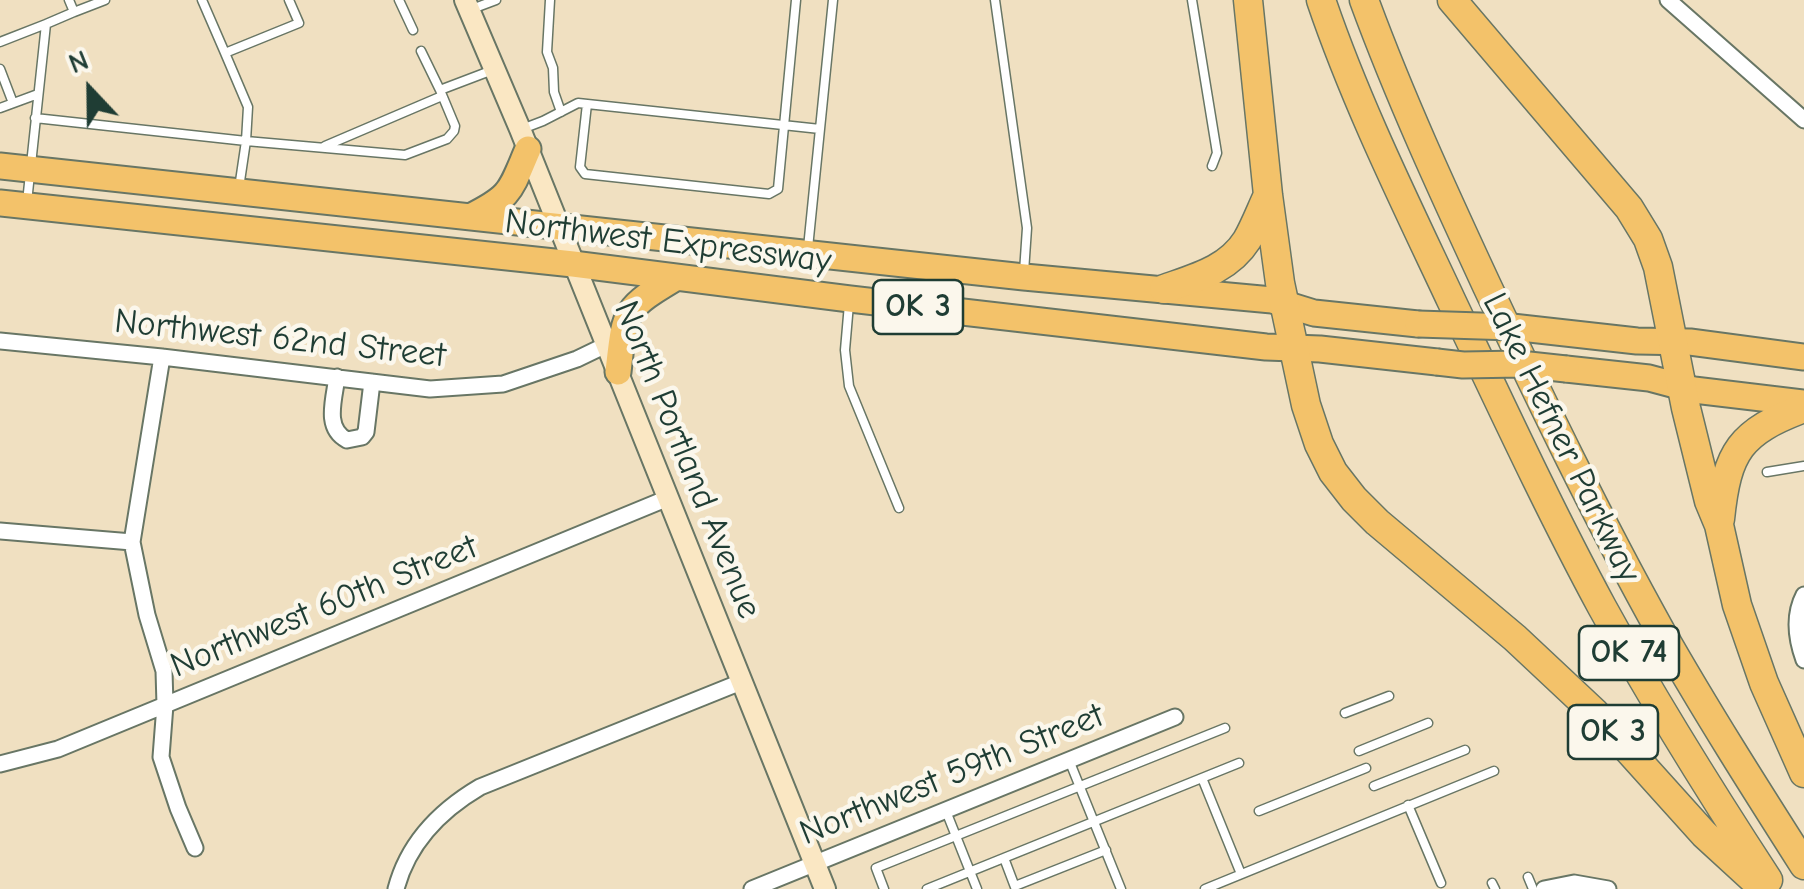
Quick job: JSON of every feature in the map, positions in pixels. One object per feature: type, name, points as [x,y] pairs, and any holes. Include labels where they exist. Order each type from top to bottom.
[{"type":"highway","points":[[1248,0],[1268,195],[1294,348]]},
{"type":"highway","name":"Lake Hefner Parkway","points":[[1321,0],[1409,210],[1551,508],[1603,609],[1774,889]]},
{"type":"highway","name":"Lake Hefner Parkway","points":[[1364,0],[1430,164],[1604,525],[1716,725],[1804,865]]},
{"type":"highway","points":[[1452,0],[1629,208],[1648,239],[1737,606],[1764,683],[1804,773]]},
{"type":"highway","points":[[470,217],[506,195],[524,139]]},
{"type":"highway","name":"Northwest Expressway","points":[[0,166],[1272,300],[1314,312],[1418,324],[1512,327],[1637,341],[1690,342],[1804,357]]},
{"type":"highway","points":[[1164,289],[1209,274],[1226,263],[1250,235],[1268,195]]},
{"type":"highway","name":"Northwest Expressway","points":[[0,204],[573,264],[1266,347],[1464,365],[1520,364],[1649,378],[1694,390],[1804,405]]},
{"type":"highway","points":[[618,372],[623,330],[630,310],[677,277]]},
{"type":"highway","name":"OK 3","points":[[1294,348],[1318,444],[1354,499],[1567,686],[1637,757],[1704,834],[1764,889]]},
{"type":"highway","points":[[1719,525],[1726,474],[1733,457],[1760,428],[1804,405]]},
{"type":"main road","name":"North Portland Avenue","points":[[467,5],[826,889]]},
{"type":"street","points":[[1668,0],[1804,120]]},
{"type":"street","name":"Northwest 62nd Street","points":[[0,341],[430,389],[493,376],[503,384],[606,345]]},
{"type":"street","points":[[162,357],[132,542],[164,672],[161,758],[195,848]]},
{"type":"street","points":[[336,378],[332,424],[335,432],[347,440],[362,437],[366,432],[372,382]]},
{"type":"street","name":"Northwest 60th Street","points":[[0,764],[58,749],[668,498]]},
{"type":"street","points":[[0,531],[132,542]]},
{"type":"street","points":[[1804,595],[1800,626],[1804,660]]},
{"type":"street","points":[[396,889],[420,838],[439,816],[480,787],[741,682]]},
{"type":"street","name":"Northwest 59th Street","points":[[752,889],[1175,717]]},
{"type":"street","points":[[1544,889],[1574,884],[1608,889]]},
{"type":"lane","points":[[69,0],[74,12]]},
{"type":"lane","points":[[0,42],[105,0]]},
{"type":"lane","points":[[202,0],[248,107],[239,192]]},
{"type":"lane","points":[[225,53],[298,23],[289,0]]},
{"type":"lane","points":[[399,0],[413,30]]},
{"type":"lane","points":[[467,5],[496,0]]},
{"type":"lane","points":[[550,0],[547,52],[554,68],[554,92],[561,112]]},
{"type":"lane","points":[[587,104],[580,167],[585,174],[769,194],[778,189],[796,0]]},
{"type":"lane","points":[[808,252],[834,0]]},
{"type":"lane","points":[[996,0],[1027,228],[1024,276]]},
{"type":"lane","points":[[1192,0],[1217,153],[1212,166]]},
{"type":"lane","points":[[26,206],[46,24]]},
{"type":"lane","points":[[35,118],[405,155],[448,139],[455,126],[422,51]]},
{"type":"lane","points":[[0,69],[14,103]]},
{"type":"lane","points":[[321,148],[495,69]]},
{"type":"lane","points":[[0,108],[38,94]]},
{"type":"lane","points":[[524,139],[578,103],[820,129]]},
{"type":"lane","points":[[850,299],[844,350],[849,386],[899,508]]},
{"type":"lane","points":[[1766,472],[1804,466]]},
{"type":"lane","points":[[1344,714],[1389,696]]},
{"type":"lane","points":[[1360,751],[1428,723]]},
{"type":"lane","points":[[884,889],[876,868],[1225,728]]},
{"type":"lane","points":[[1374,786],[1465,750]]},
{"type":"lane","points":[[1069,760],[1121,889]]},
{"type":"lane","points":[[928,889],[1239,763]]},
{"type":"lane","points":[[1259,811],[1366,768]]},
{"type":"lane","points":[[1204,889],[1494,771]]},
{"type":"lane","points":[[1202,778],[1241,874]]},
{"type":"lane","points":[[1408,806],[1441,883]]},
{"type":"lane","points":[[946,810],[978,889]]},
{"type":"lane","points":[[1004,858],[1015,888],[1106,850]]},
{"type":"lane","points":[[1528,877],[1532,889]]}]
